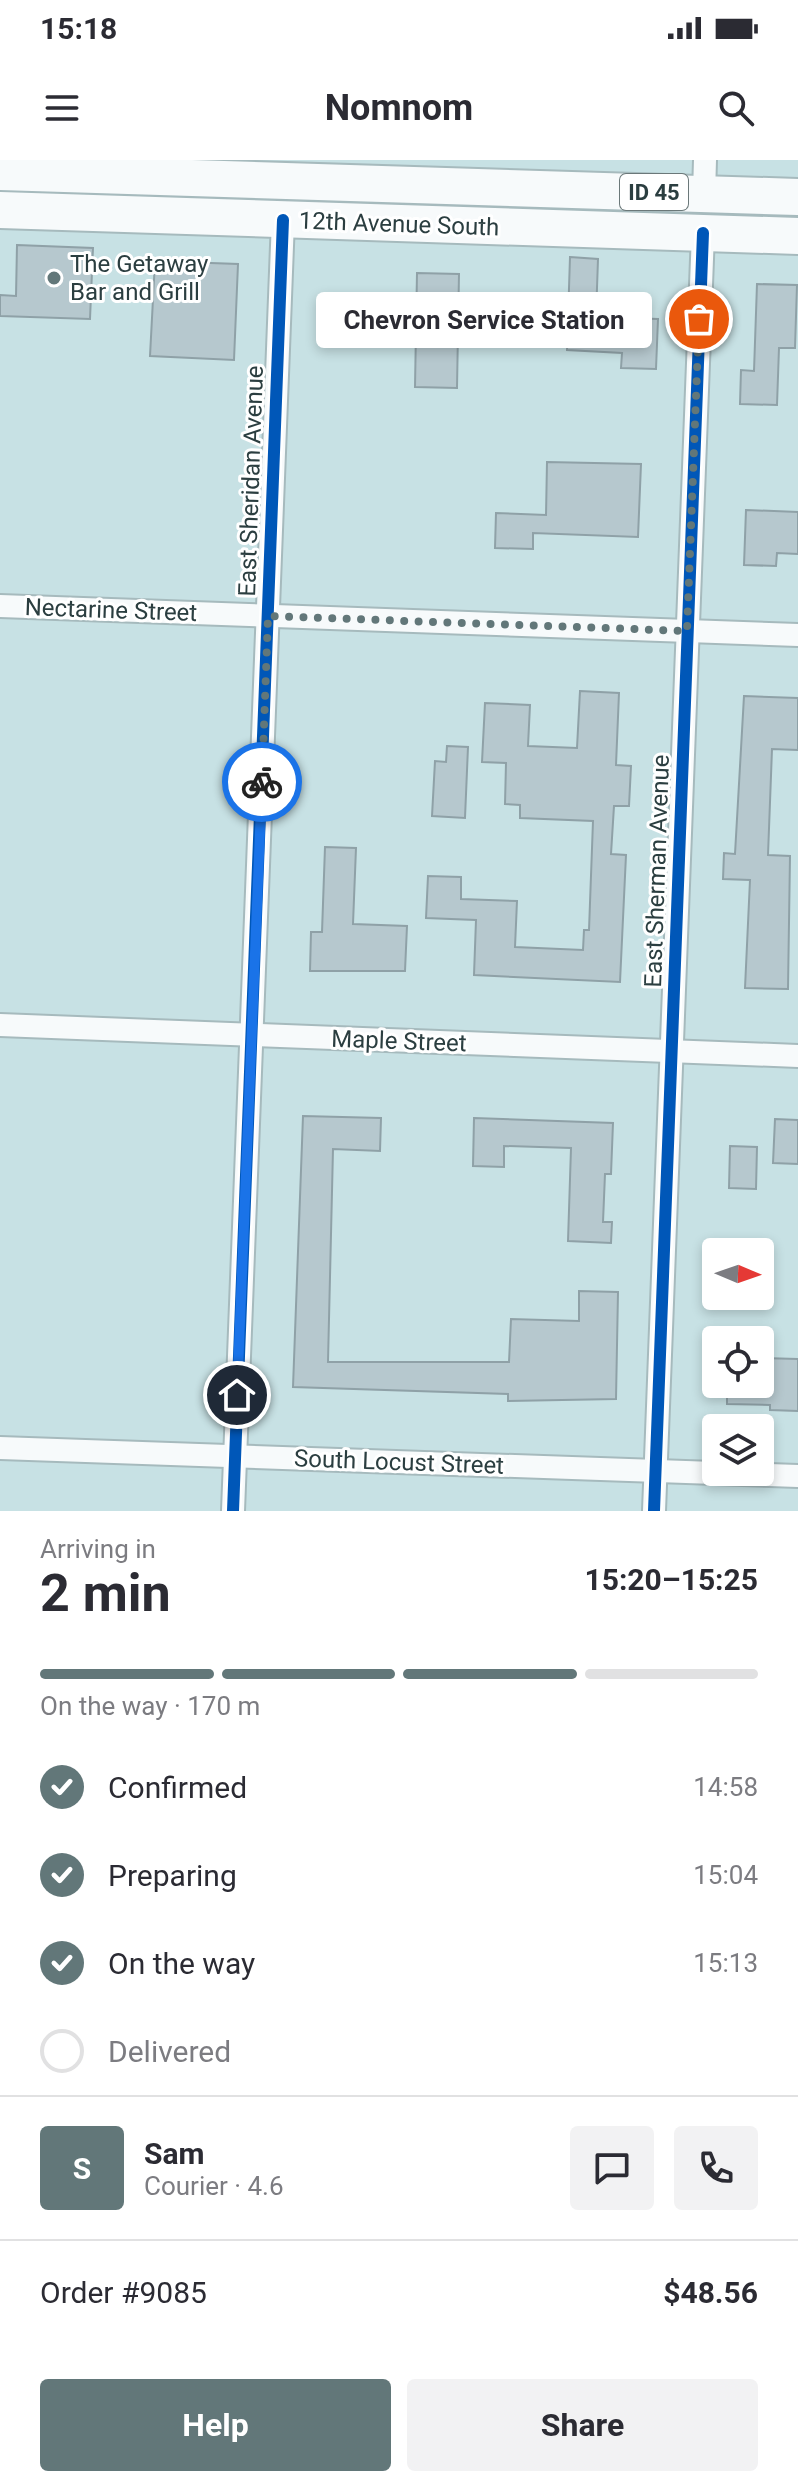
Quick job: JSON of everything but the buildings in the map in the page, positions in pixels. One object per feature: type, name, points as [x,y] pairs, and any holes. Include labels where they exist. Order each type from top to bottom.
[{"type":"main road","name":"12th Avenue South","points":[[0,172],[566,190],[705,177],[798,197]]},
{"type":"main road","points":[[122,214],[129,204],[144,197],[248,198],[269,191],[279,181]]},
{"type":"main road","points":[[292,220],[308,207],[324,200],[511,206],[566,190]]},
{"type":"main road","name":"12th Avenue South","points":[[0,210],[798,236]]},
{"type":"main road","points":[[703,233],[713,220],[727,214],[798,216]]},
{"type":"street","name":"East Sheridan Avenue","points":[[233,1511],[268,616],[292,220]]},
{"type":"street","name":"East Sherman Avenue","points":[[654,1511],[703,233]]},
{"type":"street","name":"Nectarine Street","points":[[0,606],[798,635]]},
{"type":"street","name":"Maple Street","points":[[0,1025],[798,1056]]},
{"type":"street","name":"South Locust Street","points":[[0,1448],[798,1476]]},
{"type":"cycle path","points":[[233,1511],[283,220]]},
{"type":"cycle path","points":[[654,1511],[703,233]]},
{"type":"way so far","points":[[262,782],[268,616],[687,631],[699,319]]},
{"type":"place","name":"The Getaway Bar and Grill","points":[[54,278]]},
{"type":"place","name":"Chevron Service Station","points":[[699,319]]},
{"type":"route","points":[[237,1395],[262,782]]}]
